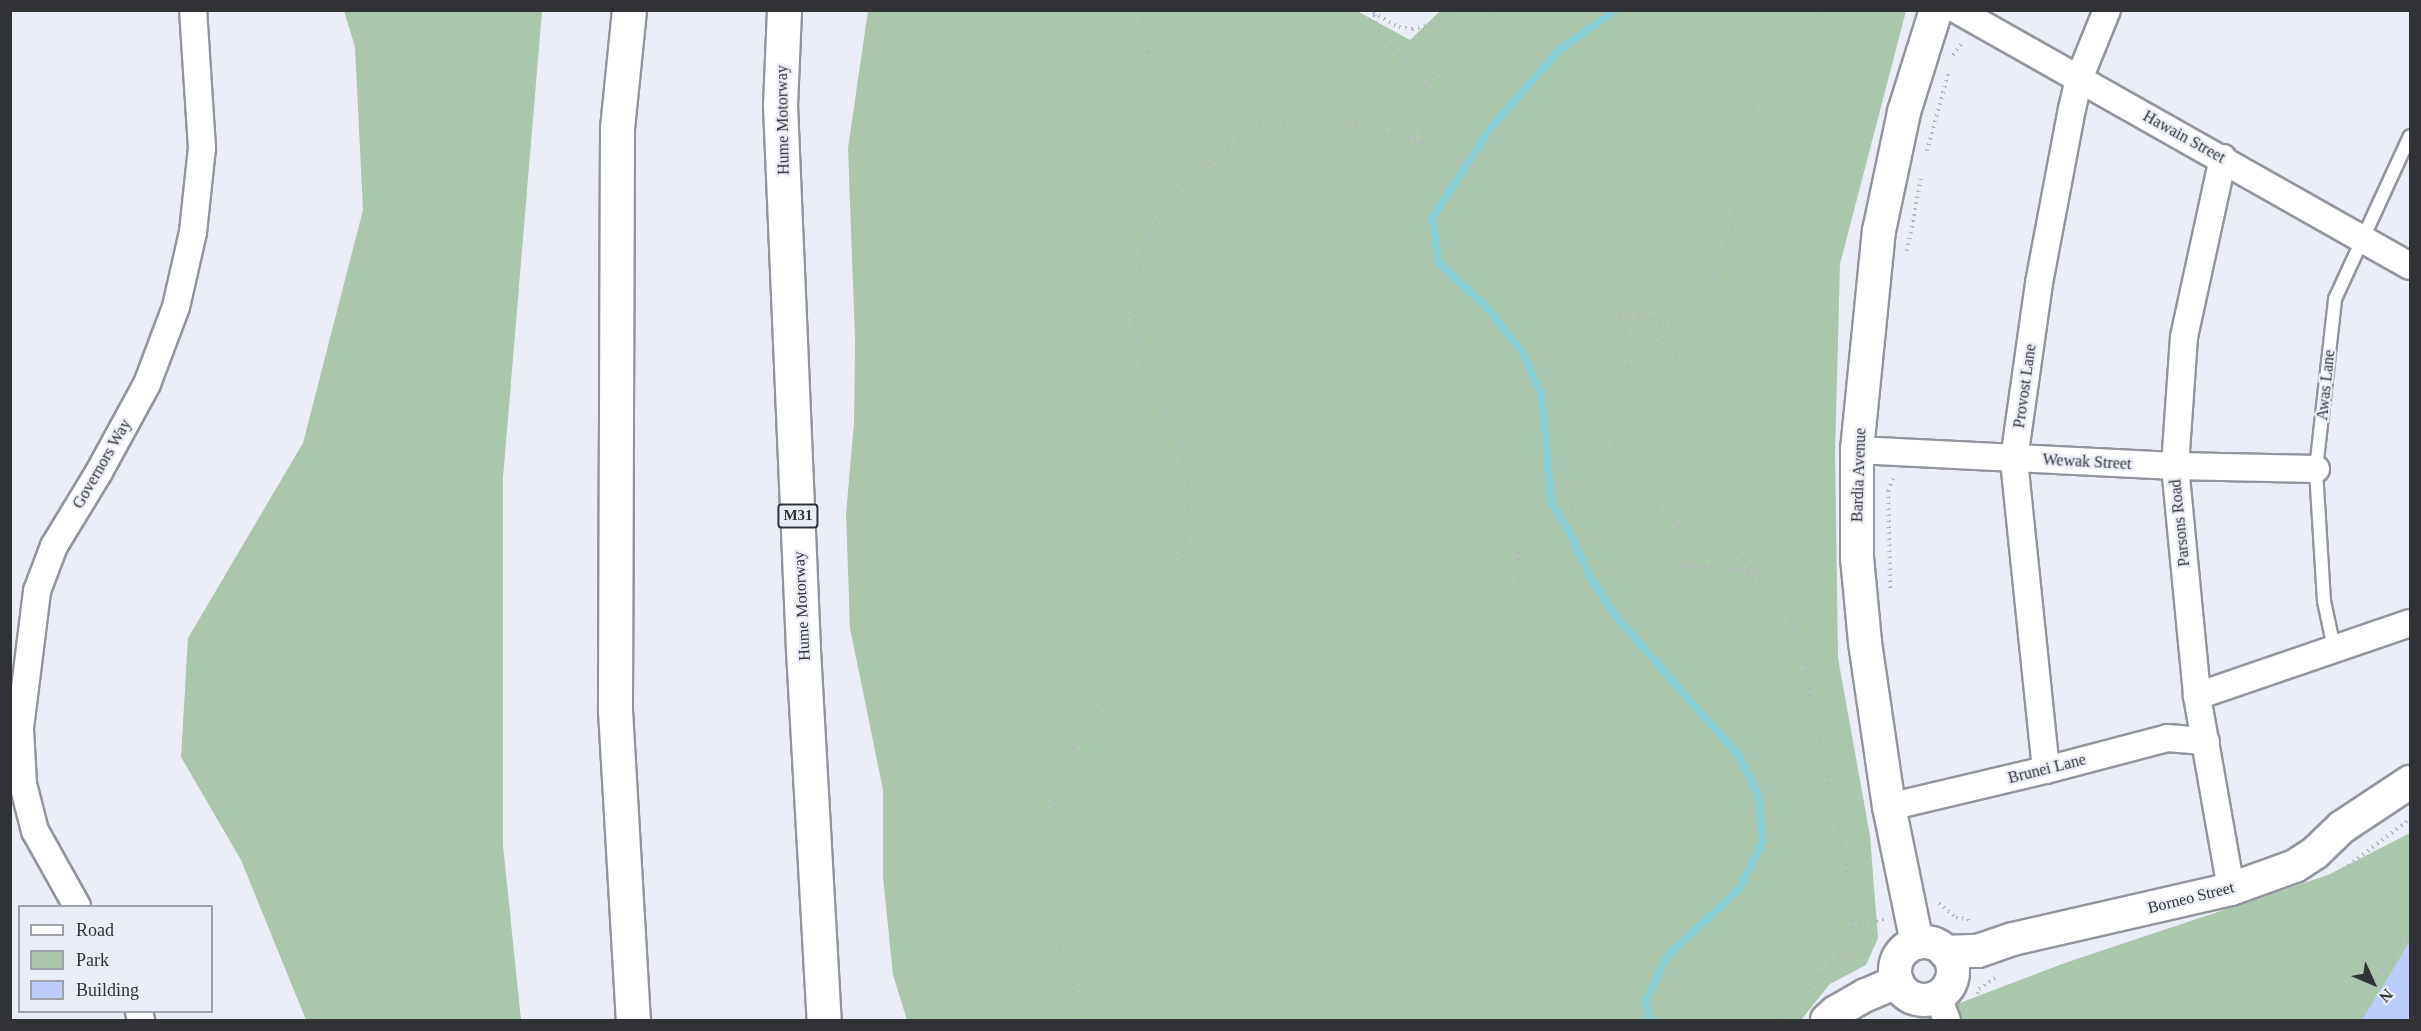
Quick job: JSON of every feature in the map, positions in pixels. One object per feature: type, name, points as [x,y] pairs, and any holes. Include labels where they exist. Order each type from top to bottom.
[{"type":"highway","points":[[629,10],[617,128],[615,710],[633,1020]]},
{"type":"highway","name":"Hume Motorway","points":[[784,10],[780,105],[803,639],[824,1020]]},
{"type":"street","name":"Governors Way","points":[[76,905],[35,831],[23,784],[20,728],[37,591],[54,546],[99,472],[147,384],[176,307],[193,232],[202,148],[193,10]]},
{"type":"street","name":"Bardia Avenue","points":[[1931,947],[1889,807],[1865,642],[1858,568],[1857,450],[1879,231],[1904,112],[1936,10]]},
{"type":"street","name":"Hawain Street","points":[[1957,10],[2363,237],[2410,266]]},
{"type":"street","name":"Provost Lane","points":[[2046,770],[2014,459],[2039,283],[2079,79],[2108,10]]},
{"type":"street","name":"Parsons Road","points":[[2223,159],[2184,337],[2175,466],[2197,696],[2231,889]]},
{"type":"street","name":"Wewak Street","points":[[1857,450],[2175,466],[2316,469]]},
{"type":"street","points":[[2197,696],[2410,623]]},
{"type":"street","name":"Brunei Lane","points":[[1889,807],[2168,738],[2206,741]]},
{"type":"street","name":"Borneo Street","points":[[1931,947],[1978,951],[2013,939],[2231,889],[2295,866],[2315,854],[2342,827],[2410,782]]},
{"type":"street","points":[[1908,946],[1931,947],[1953,964],[1953,974],[1943,1009],[1909,997],[1897,982],[1896,962],[1908,946]]},
{"type":"street","points":[[1827,1020],[1836,1012],[1866,995],[1897,982]]},
{"type":"lane","name":"Awas Lane","points":[[2334,648],[2324,601],[2316,469],[2335,299],[2410,136]]},
{"type":"path","points":[[1143,10],[1142,21],[1148,52],[1209,164]]},
{"type":"path","points":[[1368,10],[1399,27],[1412,28],[1434,24],[1453,10]]},
{"type":"path","points":[[1423,142],[1426,86],[1497,10]]},
{"type":"path","points":[[1628,366],[1689,318],[1721,265],[1733,228],[1739,158],[1754,108],[1768,77],[1822,10]]},
{"type":"path","points":[[1376,15],[1376,25],[1385,41],[1405,61],[1413,81],[1426,86]]},
{"type":"path","points":[[1926,154],[1953,54],[1961,46]]},
{"type":"path","points":[[1084,1020],[1049,917],[1043,877],[1048,831],[1058,789],[1073,748],[1097,710],[1158,631],[1177,583],[1186,541],[1189,493],[1182,448],[1142,362],[1134,319],[1142,250],[1155,222],[1177,190],[1239,139],[1265,124],[1332,120],[1406,136],[1423,142],[1529,196],[1576,240],[1599,270],[1615,301],[1625,334],[1628,366],[1625,406],[1618,439],[1608,460],[1572,511],[1518,559]]},
{"type":"path","points":[[1906,256],[1922,177]]},
{"type":"path","points":[[1619,316],[1654,319],[1674,330]]},
{"type":"path","points":[[1625,406],[1636,407],[1653,399],[1670,375],[1677,354],[1676,344],[1670,333]]},
{"type":"path","points":[[1618,439],[1637,483],[1658,509],[1678,526],[1722,544],[1742,558],[1762,579],[1791,619],[1801,647],[1856,915],[1839,957],[1778,1020]]},
{"type":"path","points":[[1890,594],[1888,491],[1893,482]]},
{"type":"path","points":[[1511,523],[1518,559],[1522,627]]},
{"type":"path","points":[[1678,526],[1676,554],[1678,561],[1686,566],[1730,568],[1762,579]]},
{"type":"path","points":[[1938,894],[1940,906],[1956,918],[1968,919]]},
{"type":"path","points":[[2348,1020],[2401,939],[2410,939]]},
{"type":"green space","points":[[344,11],[542,11],[503,478],[503,845],[521,1020],[306,1020],[241,860],[181,757],[188,638],[303,443],[363,210],[355,47]]},
{"type":"green space","points":[[868,11],[1357,11],[1410,40],[1440,11],[1906,11],[1840,264],[1835,453],[1838,658],[1870,836],[1878,938],[1866,965],[1830,984],[1801,1020],[907,1020],[893,975],[883,877],[883,790],[850,628],[846,514],[854,423],[855,340],[848,148]]},
{"type":"green space","points":[[2410,833],[2410,1020],[1915,1020],[2062,964],[2328,875]]},
{"type":"building","points":[[2410,941],[2410,1020],[2362,1020]]},
{"type":"waterway","points":[[1616,10],[1559,50],[1491,127],[1432,218],[1439,263],[1486,307],[1521,350],[1541,394],[1551,502],[1569,531],[1590,577],[1617,618],[1739,756],[1758,795],[1763,841],[1739,889],[1667,956],[1645,1002],[1650,1020]]}]
